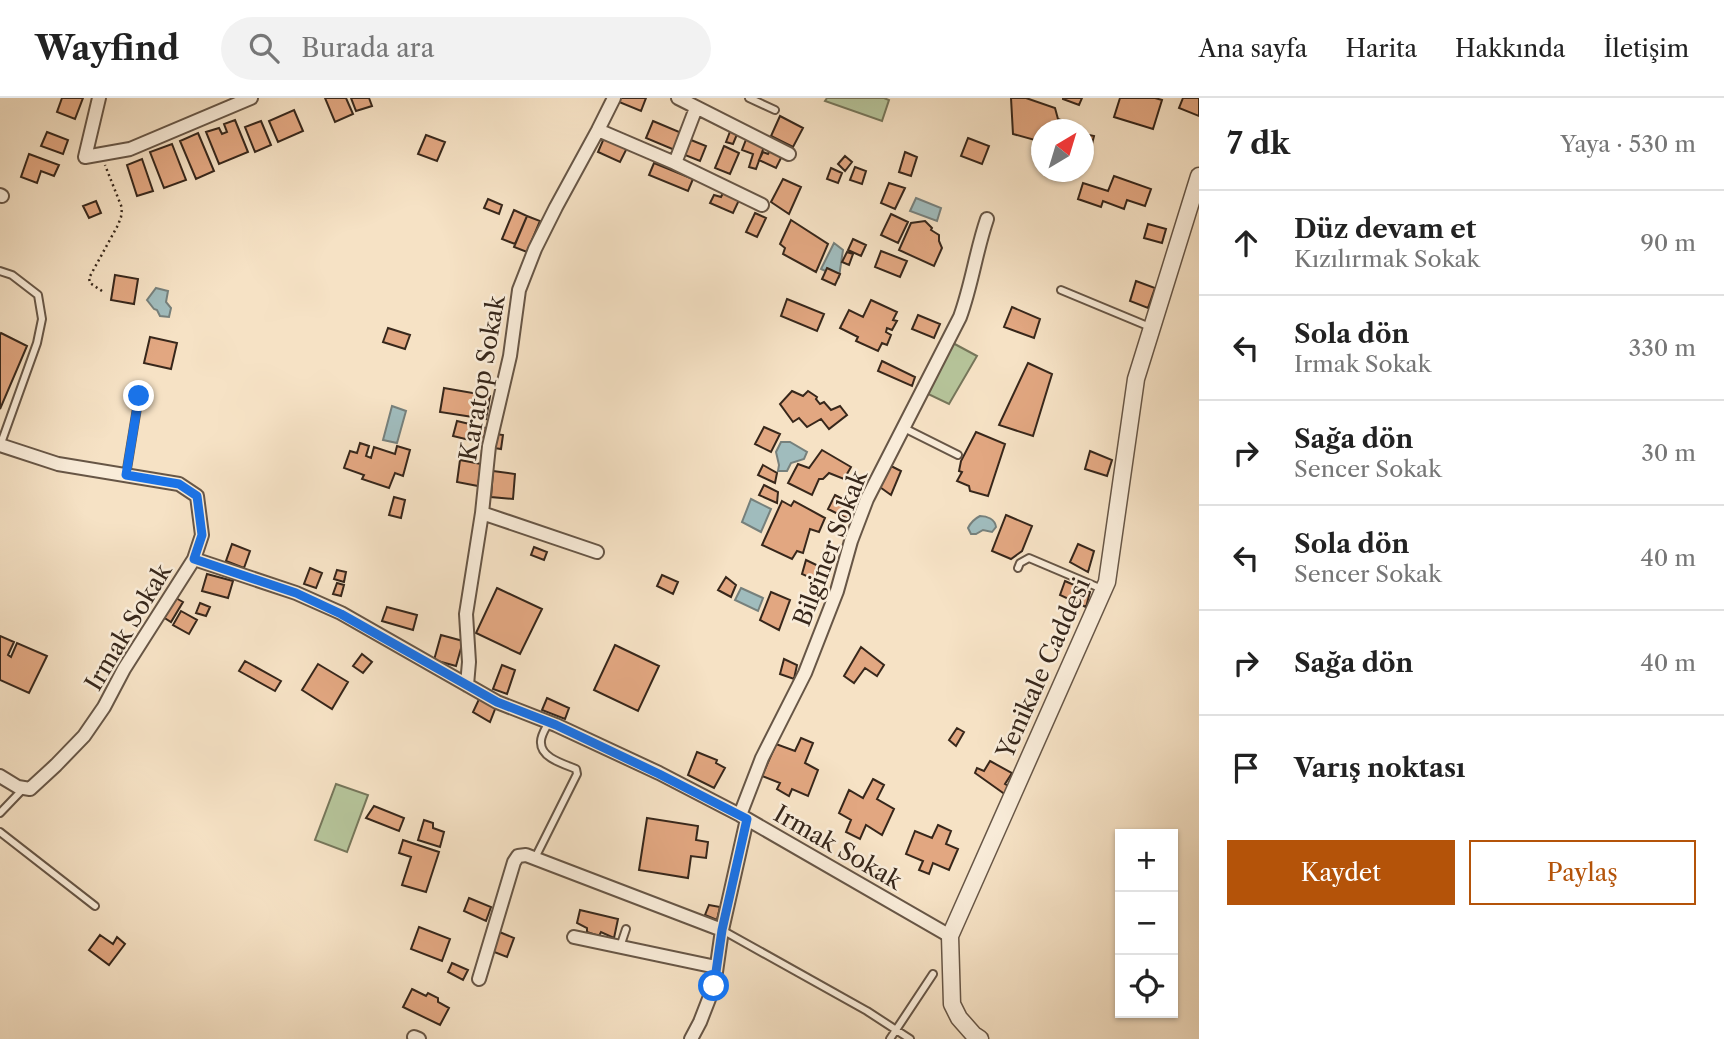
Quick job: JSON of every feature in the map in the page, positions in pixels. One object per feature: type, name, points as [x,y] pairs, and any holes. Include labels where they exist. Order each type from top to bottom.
[{"type":"street","points":[[99,98],[85,157],[130,149],[251,98]]},
{"type":"street","name":"Karatop Sokak","points":[[467,685],[469,662],[466,614],[482,513],[489,446],[510,356],[519,290],[556,206],[614,98]]},
{"type":"street","points":[[678,98],[789,154]]},
{"type":"street","points":[[675,163],[696,108]]},
{"type":"street","points":[[598,130],[762,205]]},
{"type":"street","name":"Yenikale Caddesi","points":[[975,1038],[959,1018],[953,1004],[950,936],[1107,582],[1136,379],[1199,176]]},
{"type":"street","name":"Bilginer Sokak","points":[[691,1039],[714,986],[744,817],[762,758],[805,673],[820,636],[867,499],[961,317],[987,219]]},
{"type":"street","points":[[0,445],[58,464],[179,484],[197,496],[202,535],[194,559]]},
{"type":"street","points":[[482,513],[597,552]]},
{"type":"street","name":"Irmak Sokak","points":[[23,789],[30,789],[37,783],[84,736],[194,559],[296,593],[341,614],[497,702],[549,722],[744,817],[950,936]]},
{"type":"street","points":[[0,776],[23,789]]},
{"type":"street","points":[[479,979],[518,856],[535,858],[722,930]]},
{"type":"street","points":[[573,937],[716,967]]},
{"type":"lane","points":[[749,98],[775,110]]},
{"type":"lane","points":[[0,271],[12,275],[38,295],[41,319],[37,343],[0,445]]},
{"type":"lane","points":[[1061,290],[1152,328]]},
{"type":"lane","points":[[126,475],[139,396]]},
{"type":"lane","points":[[904,428],[958,455]]},
{"type":"lane","points":[[1018,568],[1020,563],[1029,558],[1103,589]]},
{"type":"lane","points":[[535,858],[577,774],[576,769],[544,754],[540,740],[549,722]]},
{"type":"lane","points":[[0,813],[23,789]]},
{"type":"lane","points":[[0,831],[95,906]]},
{"type":"lane","points":[[620,947],[626,929]]},
{"type":"lane","points":[[722,930],[867,1011],[910,1039]]},
{"type":"lane","points":[[890,1039],[933,974]]},
{"type":"path","points":[[101,155],[122,208],[118,225],[89,278],[90,283],[102,291]]},
{"type":"green space","points":[[827,98],[889,100],[882,121],[825,101]]},
{"type":"green space","points":[[951,342],[977,356],[949,404],[924,392]]},
{"type":"green space","points":[[336,784],[368,795],[347,852],[315,840]]},
{"type":"water","points":[[916,198],[941,208],[937,221],[910,211]]},
{"type":"water","points":[[834,243],[843,250],[839,277],[821,269]]},
{"type":"water","points":[[156,288],[168,291],[166,302],[171,308],[169,317],[160,316],[147,300]]},
{"type":"water","points":[[392,406],[406,411],[397,443],[383,440]]},
{"type":"water","points":[[781,442],[790,442],[807,452],[804,459],[791,463],[787,471],[778,471],[776,452]]},
{"type":"water","points":[[751,499],[771,509],[761,532],[742,522]]},
{"type":"water","points":[[980,516],[990,519],[996,527],[992,532],[983,530],[971,534],[968,528]]},
{"type":"water","points":[[741,588],[763,598],[758,611],[735,600]]},
{"type":"building","points":[[62,98],[83,98],[75,119],[57,112]]},
{"type":"building","points":[[325,98],[346,98],[353,114],[335,122]]},
{"type":"building","points":[[351,98],[369,98],[372,106],[356,111]]},
{"type":"building","points":[[620,98],[646,98],[641,111],[619,102]]},
{"type":"building","points":[[1011,98],[1026,98],[1055,108],[1058,119],[1031,119],[1031,139],[1013,134]]},
{"type":"building","points":[[1063,98],[1082,98],[1079,105]]},
{"type":"building","points":[[1120,98],[1162,100],[1153,129],[1114,117]]},
{"type":"building","points":[[1183,98],[1199,98],[1199,116],[1179,108]]},
{"type":"building","points":[[294,110],[303,131],[278,142],[269,121]]},
{"type":"building","points":[[780,116],[803,128],[793,147],[771,136]]},
{"type":"building","points":[[235,120],[248,152],[219,164],[206,132],[219,128],[222,134],[227,132],[224,124]]},
{"type":"building","points":[[261,121],[271,145],[255,152],[245,127]]},
{"type":"building","points":[[653,121],[684,134],[677,151],[646,138]]},
{"type":"building","points":[[731,129],[738,132],[733,144],[726,142]]},
{"type":"building","points":[[47,132],[68,140],[63,154],[41,146]]},
{"type":"building","points":[[198,133],[214,171],[196,179],[180,141]]},
{"type":"building","points":[[426,135],[445,142],[437,161],[418,154]]},
{"type":"building","points":[[747,137],[765,144],[756,169],[749,167],[753,154],[742,150]]},
{"type":"building","points":[[604,138],[627,148],[620,162],[598,152]]},
{"type":"building","points":[[968,138],[989,146],[982,164],[961,156]]},
{"type":"building","points":[[691,140],[706,146],[700,161],[685,155]]},
{"type":"building","points":[[172,144],[186,180],[164,188],[150,152]]},
{"type":"building","points":[[724,146],[739,153],[730,174],[715,168]]},
{"type":"building","points":[[771,149],[783,154],[776,168],[759,160],[763,152],[768,154]]},
{"type":"building","points":[[905,152],[917,157],[911,176],[899,172]]},
{"type":"building","points":[[29,154],[59,165],[54,176],[41,171],[37,183],[21,177]]},
{"type":"building","points":[[845,156],[852,162],[845,171],[838,164]]},
{"type":"building","points":[[142,159],[153,191],[137,196],[127,165]]},
{"type":"building","points":[[654,163],[693,179],[688,191],[649,175]]},
{"type":"building","points":[[855,167],[866,171],[862,184],[850,180]]},
{"type":"building","points":[[831,168],[842,173],[838,183],[827,179]]},
{"type":"building","points":[[1114,176],[1151,189],[1145,206],[1127,200],[1124,209],[1103,201],[1101,207],[1078,199],[1083,183],[1108,191]]},
{"type":"building","points":[[783,179],[801,187],[789,214],[771,202]]},
{"type":"building","points":[[889,183],[905,188],[895,209],[881,203]]},
{"type":"building","points":[[724,191],[740,198],[733,213],[710,203],[714,195],[721,197]]},
{"type":"building","points":[[488,199],[502,205],[499,214],[484,208]]},
{"type":"building","points":[[96,201],[101,213],[89,218],[83,206]]},
{"type":"building","points":[[514,210],[527,216],[515,244],[502,239]]},
{"type":"building","points":[[755,213],[766,218],[757,237],[746,232]]},
{"type":"building","points":[[891,214],[908,222],[898,243],[881,235]]},
{"type":"building","points":[[527,216],[540,221],[527,252],[514,247]]},
{"type":"building","points":[[791,220],[828,244],[816,272],[783,254],[785,248],[780,244]]},
{"type":"building","points":[[925,221],[931,230],[939,235],[942,248],[934,266],[899,250],[911,223]]},
{"type":"building","points":[[1148,224],[1166,229],[1162,243],[1144,238]]},
{"type":"building","points":[[853,239],[866,245],[861,256],[848,250]]},
{"type":"building","points":[[881,251],[907,261],[900,277],[875,267]]},
{"type":"building","points":[[847,252],[853,254],[849,265],[842,262]]},
{"type":"building","points":[[827,268],[840,274],[835,285],[822,279]]},
{"type":"building","points":[[115,275],[138,279],[134,304],[111,300]]},
{"type":"building","points":[[1136,281],[1155,288],[1148,308],[1130,301]]},
{"type":"building","points":[[787,299],[824,314],[817,331],[781,316]]},
{"type":"building","points":[[871,300],[897,312],[893,320],[897,321],[892,330],[887,328],[886,332],[891,335],[887,345],[882,343],[878,351],[856,341],[858,337],[840,328],[849,310],[863,317]]},
{"type":"building","points":[[1012,307],[1040,319],[1034,338],[1004,327]]},
{"type":"building","points":[[918,315],[940,324],[934,338],[912,329]]},
{"type":"building","points":[[388,328],[410,335],[405,349],[383,342]]},
{"type":"building","points":[[1,333],[27,346],[0,409],[0,335]]},
{"type":"building","points":[[150,337],[177,343],[171,369],[144,363]]},
{"type":"building","points":[[882,361],[915,377],[912,386],[878,371]]},
{"type":"building","points":[[1028,363],[1052,374],[1033,436],[999,425]]},
{"type":"building","points":[[444,388],[490,396],[486,419],[440,412]]},
{"type":"building","points":[[792,391],[803,396],[808,391],[817,397],[820,404],[824,402],[831,410],[840,406],[847,415],[829,429],[821,419],[807,427],[799,418],[793,422],[780,404]]},
{"type":"building","points":[[457,421],[486,428],[482,443],[453,436]]},
{"type":"building","points":[[764,427],[780,434],[771,452],[755,444]]},
{"type":"building","points":[[976,432],[1005,444],[988,496],[970,491],[969,486],[957,481],[962,472],[959,471],[961,461]]},
{"type":"building","points":[[496,434],[503,435],[501,449],[494,448]]},
{"type":"building","points":[[360,443],[369,446],[366,456],[371,458],[374,447],[395,454],[397,446],[410,450],[403,476],[395,473],[389,488],[362,479],[364,475],[344,468],[350,451],[357,453]]},
{"type":"building","points":[[822,450],[851,467],[844,479],[829,473],[819,479],[812,495],[788,483],[798,464],[809,468]]},
{"type":"building","points":[[1090,451],[1112,460],[1107,476],[1085,469]]},
{"type":"building","points":[[460,460],[481,464],[478,486],[457,482]]},
{"type":"building","points":[[887,464],[901,471],[891,495],[877,485]]},
{"type":"building","points":[[763,465],[777,473],[775,483],[758,475]]},
{"type":"building","points":[[493,471],[515,474],[513,499],[491,497]]},
{"type":"building","points":[[764,485],[778,492],[777,503],[759,495]]},
{"type":"building","points":[[835,495],[854,505],[850,520],[828,509]]},
{"type":"building","points":[[394,497],[405,500],[401,518],[389,515]]},
{"type":"building","points":[[782,501],[791,506],[794,501],[825,518],[819,532],[810,529],[803,553],[797,551],[792,559],[762,545]]},
{"type":"building","points":[[1006,515],[1032,526],[1022,551],[1011,559],[992,551]]},
{"type":"building","points":[[232,544],[250,551],[244,568],[226,561]]},
{"type":"building","points":[[1078,544],[1094,551],[1088,572],[1070,562]]},
{"type":"building","points":[[534,547],[547,552],[544,560],[531,555]]},
{"type":"building","points":[[806,560],[831,572],[826,585],[802,574]]},
{"type":"building","points":[[310,568],[322,573],[316,588],[304,584]]},
{"type":"building","points":[[337,570],[346,572],[344,582],[334,579]]},
{"type":"building","points":[[207,574],[233,581],[228,598],[202,591]]},
{"type":"building","points":[[662,575],[678,582],[673,594],[657,586]]},
{"type":"building","points":[[726,577],[736,585],[731,597],[718,590]]},
{"type":"building","points":[[1065,581],[1090,592],[1086,607],[1060,595]]},
{"type":"building","points":[[337,583],[344,585],[341,596],[333,594]]},
{"type":"building","points":[[497,588],[542,609],[520,654],[476,633]]},
{"type":"building","points":[[771,592],[790,600],[779,630],[760,620]]},
{"type":"building","points":[[174,597],[183,602],[171,622],[163,617]]},
{"type":"building","points":[[200,603],[210,607],[206,616],[196,613]]},
{"type":"building","points":[[387,607],[417,615],[413,630],[382,621]]},
{"type":"building","points":[[181,611],[197,620],[189,634],[173,625]]},
{"type":"building","points":[[441,635],[463,641],[456,666],[434,660]]},
{"type":"building","points":[[0,636],[14,642],[8,655],[11,657],[17,643],[47,656],[29,693],[0,680]]},
{"type":"building","points":[[615,645],[659,666],[638,711],[594,690]]},
{"type":"building","points":[[861,647],[884,665],[877,676],[865,668],[854,683],[844,676]]},
{"type":"building","points":[[362,654],[372,662],[363,673],[353,666]]},
{"type":"building","points":[[784,659],[797,665],[794,679],[780,674]]},
{"type":"building","points":[[245,661],[281,681],[275,691],[239,671]]},
{"type":"building","points":[[318,664],[348,682],[332,709],[302,690]]},
{"type":"building","points":[[502,665],[515,670],[507,694],[493,689]]},
{"type":"building","points":[[480,697],[497,704],[490,722],[473,712]]},
{"type":"building","points":[[547,698],[569,708],[565,719],[542,710]]},
{"type":"building","points":[[957,728],[964,732],[956,746],[949,740]]},
{"type":"building","points":[[801,738],[813,743],[805,763],[818,770],[808,796],[792,789],[789,796],[777,789],[780,783],[762,776],[776,744],[795,751]]},
{"type":"building","points":[[697,752],[717,760],[716,763],[725,768],[714,788],[688,775]]},
{"type":"building","points":[[990,761],[1012,773],[1005,784],[1010,787],[1006,795],[975,773],[977,768],[984,771]]},
{"type":"building","points":[[873,779],[884,785],[877,799],[894,809],[882,835],[866,825],[860,839],[846,832],[851,820],[839,813],[849,790],[863,798]]},
{"type":"building","points":[[374,806],[404,818],[399,831],[366,818]]},
{"type":"building","points":[[647,818],[698,826],[696,840],[708,842],[706,858],[691,856],[688,878],[639,870]]},
{"type":"building","points":[[424,820],[433,823],[433,828],[444,832],[440,847],[418,840]]},
{"type":"building","points":[[938,825],[951,831],[946,844],[958,849],[949,870],[933,863],[929,874],[919,870],[923,861],[906,854],[915,831],[932,838]]},
{"type":"building","points":[[403,840],[439,852],[426,892],[402,885],[411,857],[399,853]]},
{"type":"building","points":[[469,898],[491,907],[486,921],[464,911]]},
{"type":"building","points":[[709,905],[720,907],[717,920],[705,915]]},
{"type":"building","points":[[580,910],[618,919],[614,938],[601,932],[599,936],[587,932],[587,928],[577,923]]},
{"type":"building","points":[[419,927],[450,939],[442,961],[411,949]]},
{"type":"building","points":[[497,931],[514,938],[507,957],[489,950]]},
{"type":"building","points":[[100,935],[113,944],[117,937],[125,944],[109,965],[89,950]]},
{"type":"building","points":[[452,963],[468,970],[463,980],[448,972]]},
{"type":"building","points":[[412,989],[438,998],[438,1002],[449,1008],[440,1025],[403,1007]]},
{"type":"route","points":[[139,396],[126,475],[179,484],[197,496],[202,535],[194,559],[296,593],[341,614],[497,702],[556,725],[747,819],[722,930],[714,986]]}]
